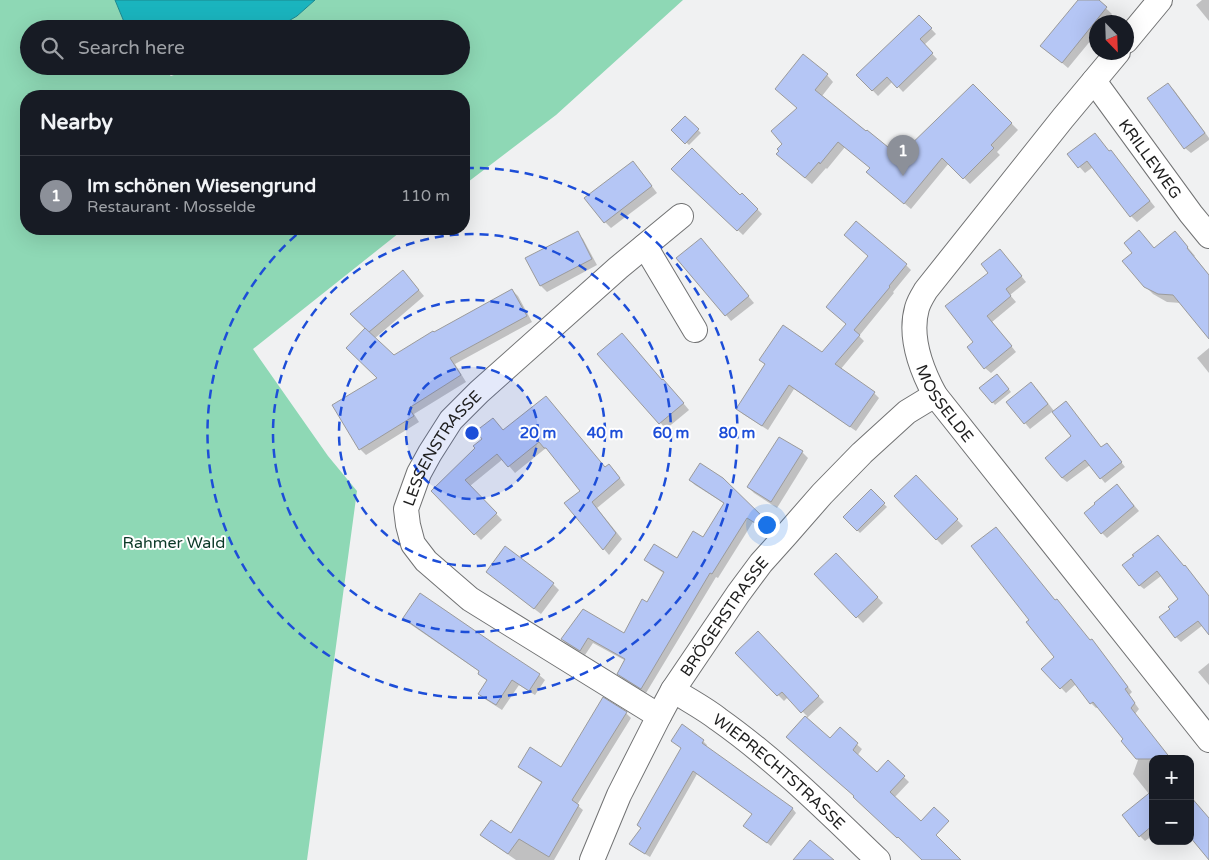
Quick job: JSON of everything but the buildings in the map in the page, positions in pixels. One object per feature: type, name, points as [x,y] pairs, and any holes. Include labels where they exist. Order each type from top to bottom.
[{"type":"street","points":[[1134,31],[1160,0]]},
{"type":"street","name":"MOSSELDE","points":[[1111,60],[926,290],[917,307],[915,339],[926,379],[935,395],[1209,740]]},
{"type":"street","name":"KRILLEWEG","points":[[1094,81],[1209,236]]},
{"type":"street","name":"LESSENSTRASSE","points":[[659,716],[470,598],[426,561],[413,544],[406,509],[419,473],[451,420],[479,392],[618,268],[681,216]]},
{"type":"street","points":[[645,246],[695,330]]},
{"type":"street","name":"BRÖGERSTRASSE","points":[[592,860],[619,795],[673,690],[738,594],[762,563],[822,494],[862,453],[907,412],[935,395]]},
{"type":"street","name":"WIEPRECHTSTRASSE","points":[[673,690],[718,718],[767,756],[878,860]]},
{"type":"green space","name":"Rahmer Wald","points":[[0,0],[115,0],[123,20],[20,20],[20,75],[171,76],[470,75],[470,20],[290,20],[315,0],[683,0],[556,115],[470,180],[470,90],[20,90],[20,235],[396,235],[253,349],[328,456],[357,491],[307,860],[0,860]]},
{"type":"water","points":[[115,0],[315,0],[290,20],[123,20]]},
{"type":"place","name":"Im schönen Wiesengrund","points":[[903,176]]}]
